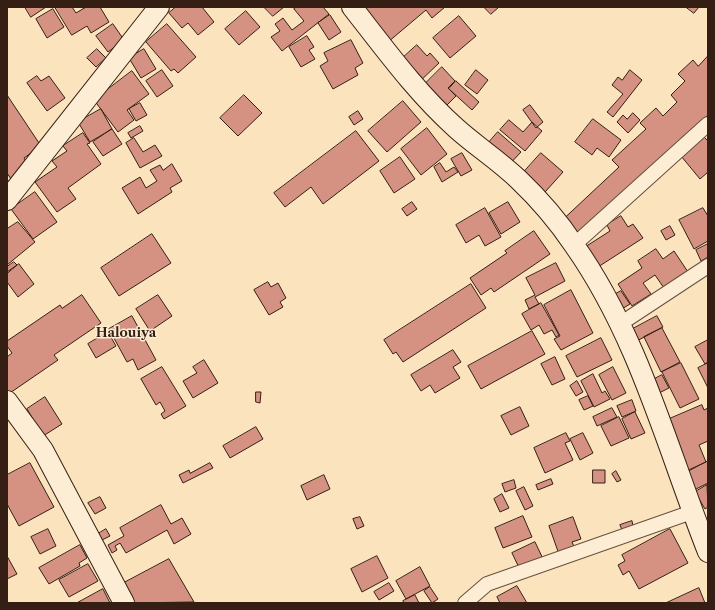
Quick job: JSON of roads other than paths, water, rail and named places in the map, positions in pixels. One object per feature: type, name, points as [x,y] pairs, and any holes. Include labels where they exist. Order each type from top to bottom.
[{"type":"main road","points":[[7,200],[158,7]]},
{"type":"main road","points":[[352,7],[409,81],[456,128],[518,179],[555,220],[598,281],[620,324],[647,383],[692,512],[708,552]]},
{"type":"main road","points":[[7,402],[43,450],[124,603]]},
{"type":"street","points":[[574,245],[708,124]]},
{"type":"street","points":[[620,324],[708,266]]},
{"type":"street","points":[[465,603],[487,584],[692,512]]},
{"type":"district","name":"Halouiya","points":[[126,333]]}]
